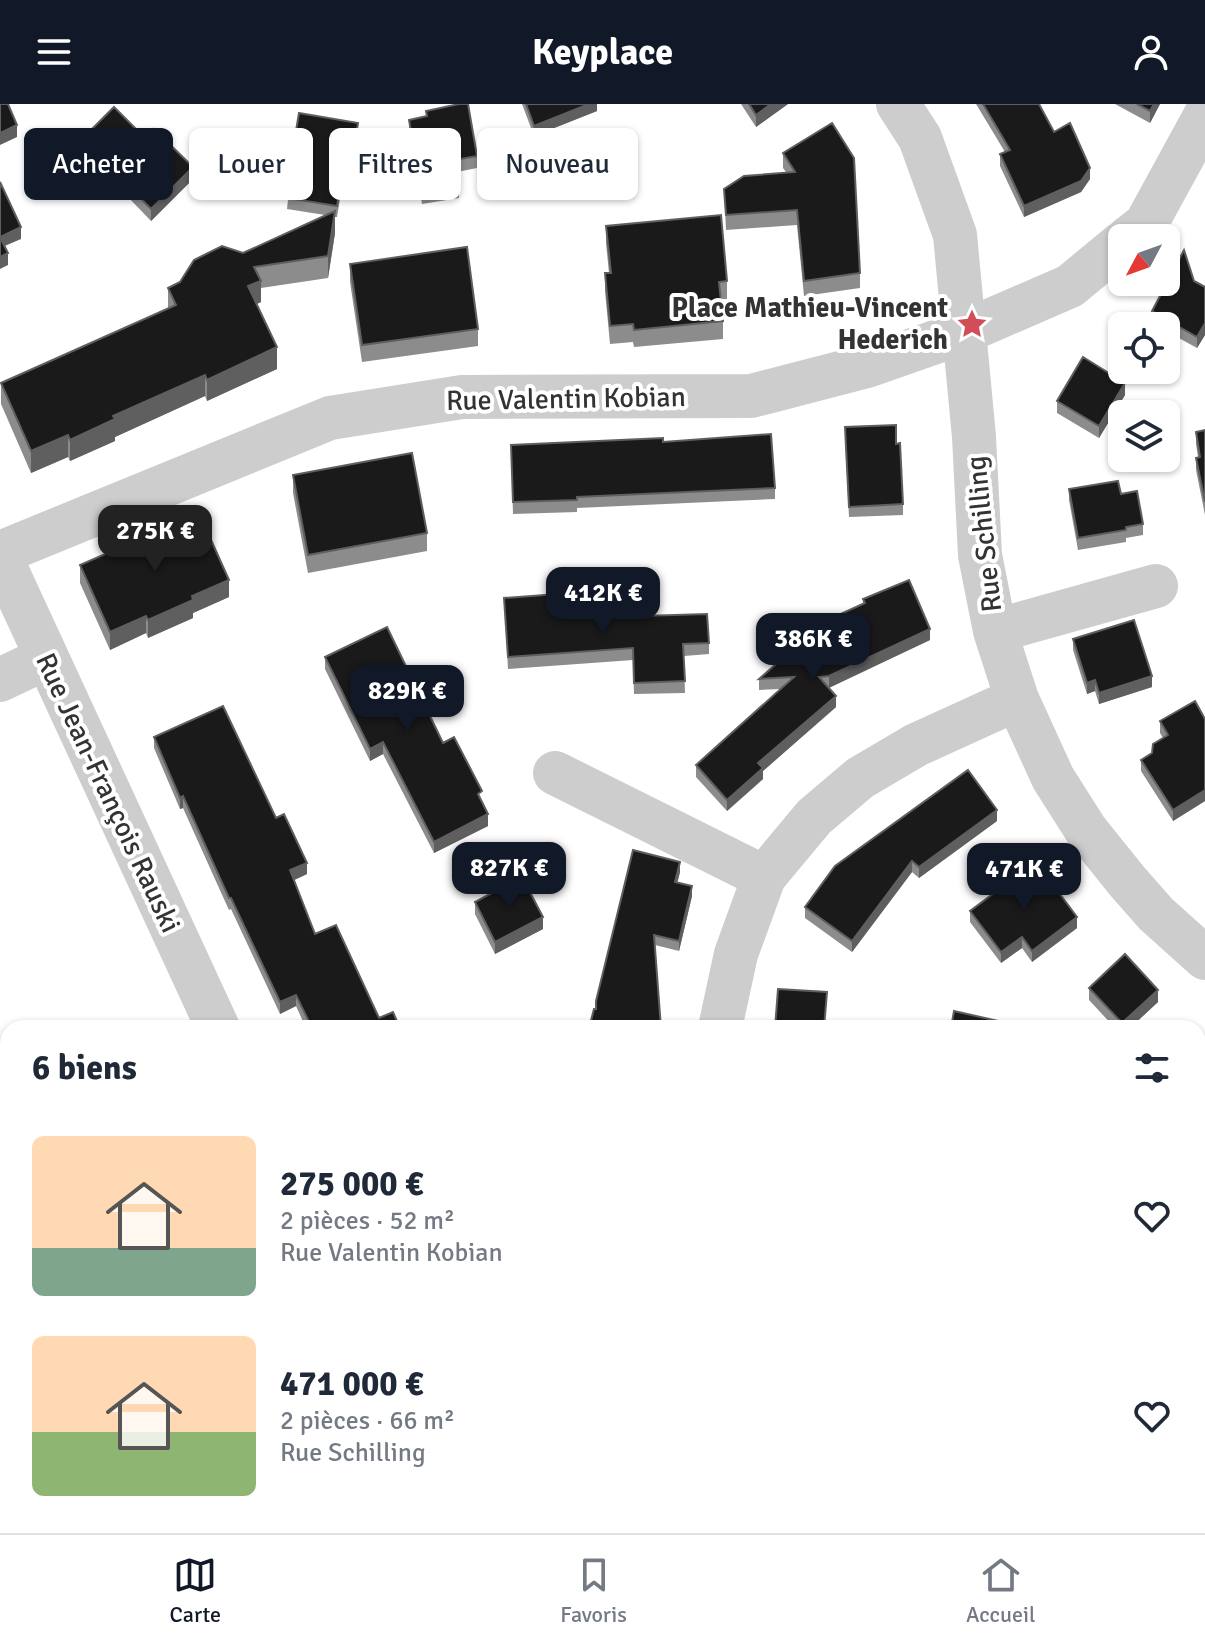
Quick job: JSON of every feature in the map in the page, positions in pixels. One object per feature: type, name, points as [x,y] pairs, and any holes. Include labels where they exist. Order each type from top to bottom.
[{"type":"street","name":"Rue Schilling","points":[[898,104],[920,138],[955,235],[974,437],[980,555],[995,631],[1017,699],[1053,778],[1086,830],[1156,914],[1205,958]]},
{"type":"street","points":[[1146,224],[1205,116]]},
{"type":"street","name":"Rue Valentin Kobian","points":[[0,555],[330,418],[462,397],[751,396],[867,366],[964,332],[1070,286],[1108,255]]},
{"type":"street","name":"Rue Jean-François Rauski","points":[[0,555],[214,1020]]},
{"type":"street","name":"Rue Schilling","points":[[995,631],[1156,586]]},
{"type":"street","points":[[0,680],[46,658]]},
{"type":"street","points":[[722,1020],[736,954],[764,877],[814,817],[860,778],[916,745],[1017,699]]},
{"type":"street","points":[[555,773],[764,877]]},
{"type":"building","points":[[0,104],[8,104],[17,125],[0,133]]},
{"type":"building","points":[[468,104],[477,156],[461,159],[461,128],[410,128],[409,120],[427,116],[426,111]]},
{"type":"building","points":[[526,104],[589,104],[534,126]]},
{"type":"building","points":[[749,104],[771,104],[756,115]]},
{"type":"building","points":[[983,104],[1039,104],[1054,132],[1070,123],[1090,168],[1081,181],[1024,206],[1000,154],[1010,150]]},
{"type":"building","points":[[1137,104],[1154,104],[1150,111]]},
{"type":"building","points":[[114,107],[135,128],[93,128]]},
{"type":"building","points":[[299,113],[358,123],[357,128],[329,128],[329,200],[338,200],[337,206],[300,200],[313,200],[313,128],[296,128]]},
{"type":"building","points":[[832,123],[854,158],[860,273],[804,281],[797,210],[726,215],[724,189],[744,176],[795,172],[783,153]]},
{"type":"building","points":[[173,148],[189,163],[189,171],[173,187]]},
{"type":"building","points":[[0,182],[21,227],[0,237]]},
{"type":"building","points":[[142,200],[160,200],[151,209]]},
{"type":"building","points":[[335,211],[328,256],[254,267],[261,281],[248,286],[277,347],[207,380],[205,375],[113,416],[115,419],[70,440],[68,435],[31,451],[1,383],[176,305],[168,288],[180,282],[194,260],[222,246],[243,253]]},
{"type":"building","points":[[721,215],[727,281],[719,282],[723,321],[634,330],[633,324],[610,326],[605,273],[611,273],[606,226]]},
{"type":"building","points":[[0,237],[8,253],[0,257]]},
{"type":"building","points":[[467,247],[478,329],[362,345],[350,264]]},
{"type":"building","points":[[1184,250],[1194,281],[1205,287],[1205,323],[1197,337],[1180,327],[1180,312],[1152,311],[1160,296],[1180,296],[1180,258]]},
{"type":"building","points":[[1083,357],[1108,372],[1108,384],[1124,384],[1115,400],[1108,400],[1108,411],[1099,426],[1057,401]]},
{"type":"building","points":[[896,425],[903,504],[849,507],[845,427]]},
{"type":"building","points":[[1205,430],[1205,502],[1196,458],[1200,457],[1196,432]]},
{"type":"building","points":[[771,434],[775,488],[513,502],[511,445],[663,438],[663,442]]},
{"type":"building","points":[[412,453],[427,533],[308,555],[293,475]]},
{"type":"building","points":[[1118,481],[1121,494],[1137,491],[1143,524],[1078,538],[1069,489]]},
{"type":"building","points":[[199,513],[229,580],[148,620],[146,616],[110,632],[80,565]]},
{"type":"building","points":[[909,580],[930,629],[829,676],[819,677],[836,696],[758,763],[763,768],[727,800],[696,765],[794,677],[759,679],[825,621],[865,603],[863,599]]},
{"type":"building","points":[[571,593],[573,618],[707,614],[709,643],[683,644],[685,681],[634,683],[633,648],[508,657],[504,598]]},
{"type":"building","points":[[1134,620],[1152,676],[1099,693],[1095,680],[1087,683],[1073,639]]},
{"type":"building","points":[[387,627],[443,743],[454,737],[482,791],[478,794],[488,814],[434,842],[383,742],[370,749],[325,657]]},
{"type":"building","points":[[1195,701],[1205,719],[1205,790],[1173,810],[1141,760],[1152,753],[1153,744],[1168,735],[1160,721]]},
{"type":"building","points":[[223,706],[276,818],[284,814],[307,863],[290,870],[315,934],[336,925],[379,1018],[393,1012],[396,1020],[308,1020],[296,995],[280,1002],[183,796],[180,798],[154,737]]},
{"type":"building","points":[[968,770],[997,810],[919,867],[912,861],[852,941],[805,907],[835,866]]},
{"type":"building","points":[[633,850],[680,862],[675,882],[692,886],[679,941],[654,935],[660,1020],[591,1020]]},
{"type":"building","points":[[1036,862],[1077,917],[1032,951],[1022,937],[1001,952],[970,911]]},
{"type":"building","points":[[522,877],[543,917],[495,942],[475,902]]},
{"type":"building","points":[[1125,954],[1158,990],[1125,1020],[1119,1020],[1089,988]]},
{"type":"building","points":[[778,989],[827,992],[825,1020],[776,1020]]},
{"type":"building","points":[[954,1011],[994,1020],[952,1020]]},
{"type":"place","name":"Place Mathieu-Vincent Hederich","points":[[972,324]]}]
